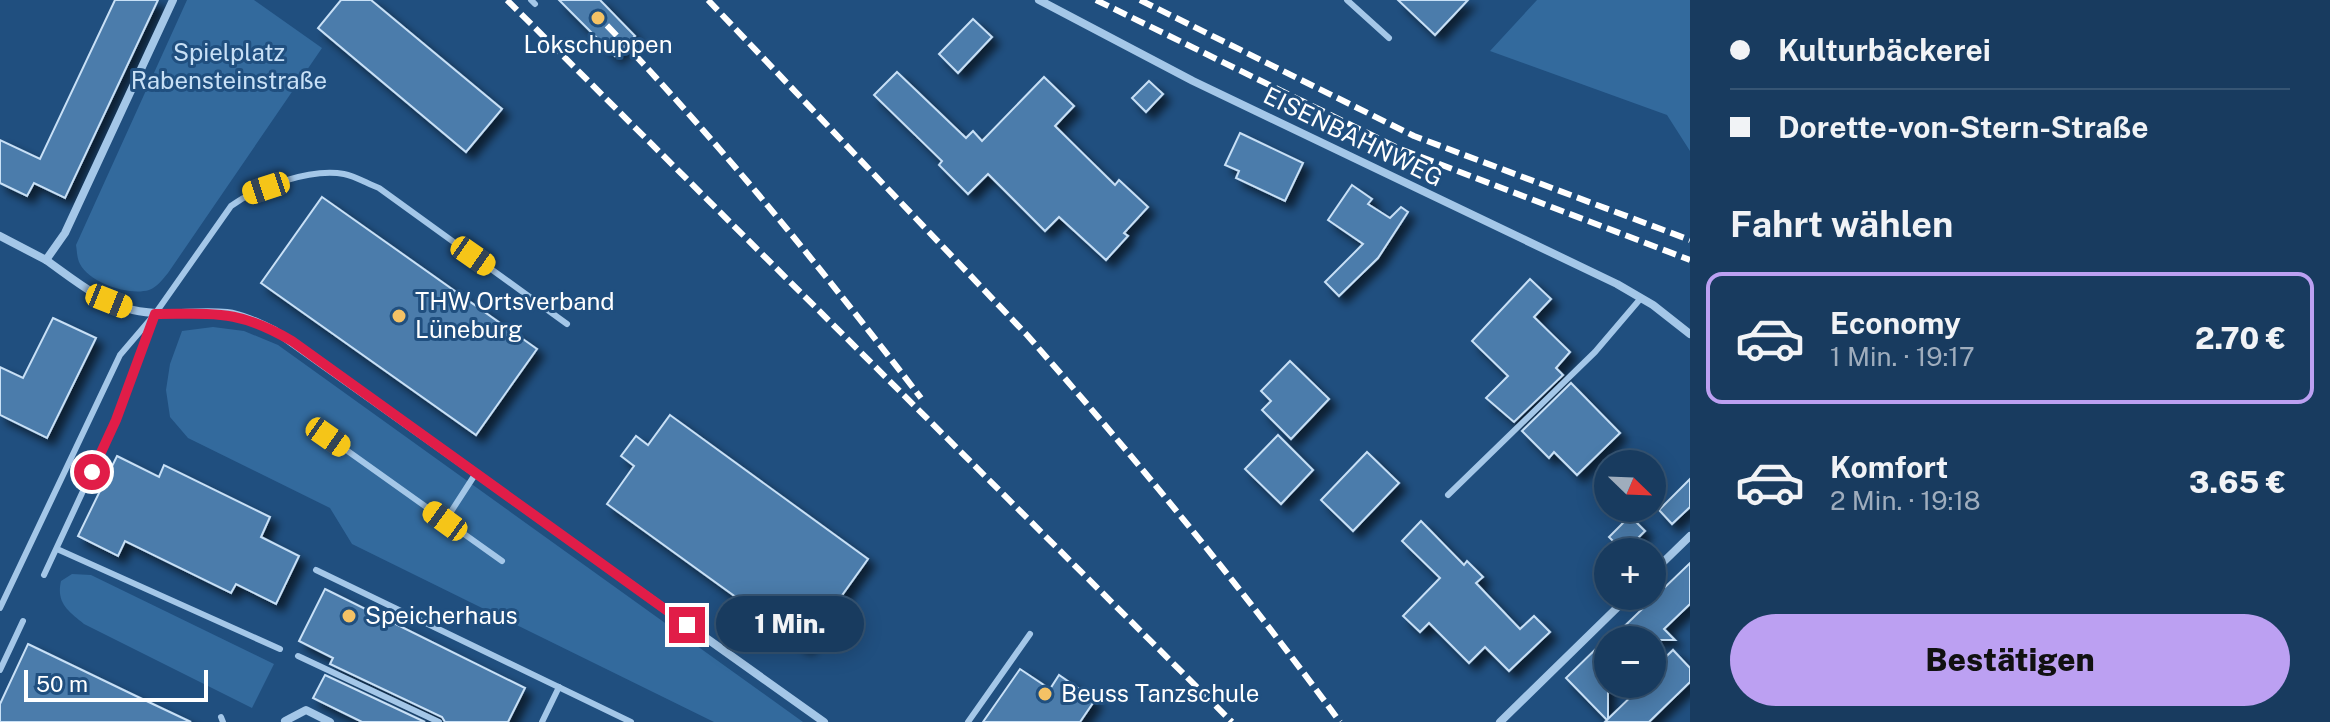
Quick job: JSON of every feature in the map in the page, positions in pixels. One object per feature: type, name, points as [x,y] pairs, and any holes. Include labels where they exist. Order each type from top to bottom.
[{"type":"street","points":[[46,260],[65,233],[173,0]]},
{"type":"street","name":"EISENBAHNWEG","points":[[1039,0],[1193,81],[1641,298],[1690,334]]},
{"type":"street","points":[[0,236],[46,260],[84,288],[130,310],[155,314],[227,313],[274,330],[824,722]]},
{"type":"street","points":[[1666,559],[1690,536]]},
{"type":"street","points":[[1500,722],[1615,610]]},
{"type":"street","points":[[285,721],[306,710],[330,722]]},
{"type":"lane","points":[[1347,0],[1389,38]]},
{"type":"lane","points":[[0,608],[120,355],[155,314],[231,206],[245,195],[309,174],[344,174],[379,188],[567,324]]},
{"type":"lane","points":[[1448,495],[1595,352],[1641,298]]},
{"type":"lane","points":[[44,575],[116,420],[155,314]]},
{"type":"lane","points":[[328,437],[502,561]]},
{"type":"lane","points":[[445,521],[476,473]]},
{"type":"lane","points":[[57,549],[280,649]]},
{"type":"lane","points":[[316,570],[559,687],[617,719],[631,722]]},
{"type":"lane","points":[[0,670],[23,621]]},
{"type":"lane","points":[[968,722],[1030,634]]},
{"type":"lane","points":[[298,656],[439,722]]},
{"type":"lane","points":[[542,722],[559,687]]},
{"type":"green space","name":"Spielplatz Rabensteinstraße","points":[[187,0],[254,0],[322,48],[166,275],[149,290],[121,289],[101,282],[85,271],[79,262],[76,245]]},
{"type":"green space","points":[[1537,0],[1690,0],[1690,151],[1667,115],[1490,51]]},
{"type":"green space","points":[[213,327],[244,331],[278,345],[803,722],[714,722],[352,544],[330,508],[188,438],[170,417],[166,390],[170,364],[182,331]]},
{"type":"green space","points":[[72,574],[91,575],[274,664],[252,708],[84,624],[68,610],[60,595],[61,581]]},
{"type":"building","points":[[115,0],[158,0],[65,198],[34,183],[27,196],[0,183],[0,140],[40,159]]},
{"type":"building","points":[[341,0],[371,0],[502,109],[466,152],[318,28]]},
{"type":"building","name":"Lokschuppen","points":[[559,0],[600,0],[635,36],[615,56]]},
{"type":"building","points":[[1398,0],[1468,0],[1435,35]]},
{"type":"building","points":[[973,19],[992,37],[958,73],[939,54]]},
{"type":"building","points":[[897,72],[966,138],[973,131],[982,141],[1044,77],[1074,106],[1055,126],[1115,185],[1119,180],[1148,207],[1124,233],[1128,236],[1106,260],[1059,217],[1045,231],[988,174],[968,194],[939,165],[942,161],[874,95]]},
{"type":"building","points":[[1149,81],[1163,94],[1146,112],[1132,98]]},
{"type":"building","points":[[1240,133],[1303,163],[1285,201],[1236,178],[1239,171],[1225,165]]},
{"type":"building","points":[[1352,185],[1372,199],[1368,204],[1390,218],[1401,207],[1408,212],[1378,258],[1339,296],[1325,282],[1363,244],[1328,220]]},
{"type":"building","name":"THW Ortsverband Lüneburg","points":[[322,197],[537,349],[476,435],[261,283]]},
{"type":"building","points":[[1530,279],[1551,299],[1534,317],[1570,352],[1556,368],[1563,375],[1514,422],[1486,398],[1508,376],[1472,341]]},
{"type":"building","points":[[53,318],[96,338],[47,438],[0,415],[0,367],[23,378]]},
{"type":"building","points":[[1290,361],[1329,399],[1291,439],[1262,410],[1271,401],[1261,391]]},
{"type":"building","points":[[1571,383],[1620,433],[1603,450],[1594,450],[1594,458],[1577,475],[1554,452],[1549,458],[1522,431]]},
{"type":"building","points":[[670,415],[868,559],[805,647],[607,504],[634,466],[621,456],[636,436],[648,445]]},
{"type":"building","points":[[1278,435],[1313,470],[1281,504],[1245,469]]},
{"type":"building","points":[[1367,452],[1399,483],[1353,531],[1321,500]]},
{"type":"building","points":[[117,456],[159,477],[164,465],[270,517],[261,537],[299,556],[276,604],[236,584],[231,593],[125,541],[118,556],[78,536]]},
{"type":"building","points":[[1690,479],[1690,507],[1672,524],[1666,518],[1666,503]]},
{"type":"building","points":[[1421,521],[1464,565],[1467,561],[1483,577],[1476,583],[1520,629],[1534,616],[1550,632],[1509,671],[1485,647],[1469,663],[1429,623],[1420,632],[1403,616],[1440,578],[1402,541]]},
{"type":"building","points":[[1624,522],[1636,522],[1645,531],[1638,538],[1609,537]]},
{"type":"building","points":[[1690,563],[1690,604],[1666,627],[1625,626],[1641,610],[1666,610],[1666,586]]},
{"type":"building","points":[[325,589],[525,688],[508,722],[445,722],[442,717],[330,664],[333,658],[299,641]]},
{"type":"building","points":[[1666,631],[1675,640],[1666,640]]},
{"type":"building","points":[[28,644],[191,722],[0,722],[0,704]]},
{"type":"building","points":[[1673,650],[1690,668],[1690,682],[1649,722],[1605,722],[1607,720],[1566,678],[1594,651],[1594,698],[1608,698],[1608,719],[1630,698],[1666,698],[1666,657]]},
{"type":"building","name":"Beuss Tanzschule","points":[[1020,669],[1050,689],[1059,675],[1095,700],[1080,722],[983,722]]},
{"type":"building","points":[[325,675],[425,722],[362,722],[313,698]]},
{"type":"railway","points":[[507,0],[1232,722]]},
{"type":"railway","points":[[708,0],[1027,335],[1188,525],[1340,722]]},
{"type":"railway","points":[[1096,0],[1400,149],[1690,260]]},
{"type":"railway","points":[[1140,0],[1414,136],[1690,240]]},
{"type":"railway","points":[[593,11],[680,104],[763,200],[921,398]]},
{"type":"place","name":"Lokschuppen","points":[[598,18]]},
{"type":"place","name":"THW Ortsverband Lüneburg","points":[[399,316]]},
{"type":"place","name":"Speicherhaus","points":[[349,616]]},
{"type":"place","name":"Beuss Tanzschule","points":[[1045,694]]},
{"type":"route","points":[[92,472],[116,420],[155,314],[227,313],[253,320],[292,341],[687,625]]}]
